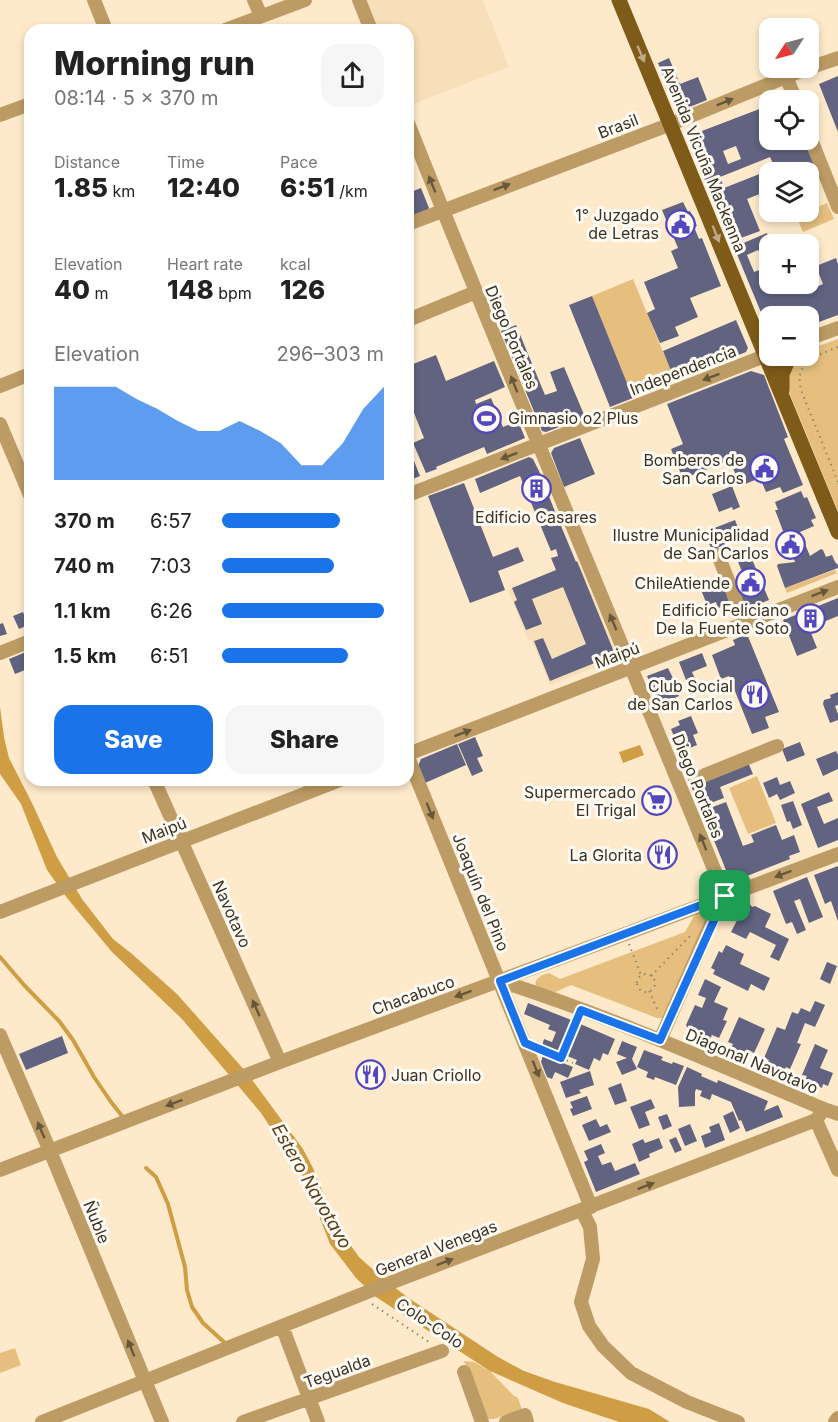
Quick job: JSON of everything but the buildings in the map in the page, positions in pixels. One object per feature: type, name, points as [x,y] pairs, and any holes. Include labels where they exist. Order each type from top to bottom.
[{"type":"main road","name":"Avenida Vicuña Mackenna","points":[[619,0],[759,336]]},
{"type":"main road","name":"Avenida Vicuña Mackenna","points":[[771,366],[838,532]]},
{"type":"main road","points":[[784,402],[782,375],[786,366]]},
{"type":"street","points":[[94,0],[104,24]]},
{"type":"street","points":[[254,0],[261,16]]},
{"type":"street","points":[[240,24],[305,0]]},
{"type":"street","points":[[359,0],[369,24]]},
{"type":"street","name":"Brasil","points":[[819,65],[838,58]]},
{"type":"street","name":"Brasil","points":[[414,222],[784,78]]},
{"type":"street","points":[[0,115],[24,106]]},
{"type":"street","name":"Diego Portales","points":[[414,138],[538,444],[632,667],[685,783],[725,896]]},
{"type":"street","points":[[815,150],[838,207]]},
{"type":"street","points":[[414,318],[476,292]]},
{"type":"street","points":[[819,335],[838,328]]},
{"type":"street","name":"Independencia","points":[[414,493],[759,358]]},
{"type":"street","points":[[0,386],[24,376]]},
{"type":"street","points":[[0,424],[24,475]]},
{"type":"street","points":[[718,555],[745,623]]},
{"type":"street","name":"Maipú","points":[[414,753],[838,587]]},
{"type":"street","points":[[0,653],[24,643]]},
{"type":"street","points":[[705,775],[777,746]]},
{"type":"street","name":"Joaquín del Pino","points":[[414,770],[525,1043],[587,1209],[592,1259],[581,1302],[589,1326],[603,1346],[631,1373],[687,1402],[738,1422]]},
{"type":"street","name":"Navotavo","points":[[157,786],[280,1062]]},
{"type":"street","name":"Maipú","points":[[0,912],[324,786]]},
{"type":"street","name":"Chacabuco","points":[[0,1170],[280,1062],[838,854]]},
{"type":"street","points":[[660,1040],[725,896]]},
{"type":"street","name":"Diagonal Navotavo","points":[[500,981],[660,1040],[820,1115]]},
{"type":"street","name":"Ñuble","points":[[0,1035],[162,1422]]},
{"type":"street","points":[[837,1163],[820,1115],[838,1114]]},
{"type":"street","name":"General Venegas","points":[[42,1422],[359,1295],[587,1209],[820,1115]]},
{"type":"street","points":[[282,1326],[318,1422]]},
{"type":"street","name":"Tegualda","points":[[243,1422],[442,1351]]},
{"type":"street","name":"Colo-Colo","points":[[464,1372],[482,1422]]},
{"type":"street","points":[[835,1422],[838,1418]]},
{"type":"street","points":[[506,1422],[526,1419]]},
{"type":"path","points":[[838,347],[810,360],[798,378],[799,386],[838,482]]},
{"type":"path","points":[[651,976],[693,933]]},
{"type":"path","points":[[625,934],[641,975]]},
{"type":"path","points":[[641,975],[646,974],[654,980],[654,985],[648,991]]},
{"type":"path","points":[[641,975],[637,985],[643,991],[648,991]]},
{"type":"path","points":[[648,991],[667,1026]]},
{"type":"path","points":[[561,1058],[581,1010]]},
{"type":"path","points":[[525,1043],[573,1063]]},
{"type":"path","name":"Colo-Colo","points":[[359,1295],[442,1351]]},
{"type":"shaded area","points":[[364,0],[483,0],[509,67],[414,104],[414,24],[374,24]]},
{"type":"shaded area","points":[[827,203],[834,219],[803,232],[799,222],[819,222],[819,206]]},
{"type":"shaded area","points":[[633,279],[675,381],[633,398],[592,296]]},
{"type":"shaded area","points":[[838,339],[838,511],[787,387],[788,377],[794,366],[819,366],[819,346]]},
{"type":"shaded area","points":[[578,561],[619,658],[550,685],[531,639],[528,640],[508,590]]},
{"type":"shaded area","points":[[835,570],[837,573],[787,593],[785,588]]},
{"type":"shaded area","points":[[757,776],[776,823],[748,834],[729,788]]},
{"type":"shaded area","points":[[699,913],[708,919],[663,1018],[657,1018],[571,985],[551,994],[535,988],[536,980],[542,975],[549,973],[560,979],[685,932],[694,916]]},
{"type":"shaded area","points":[[15,1348],[21,1365],[0,1373],[0,1353]]},
{"type":"shaded area","points":[[464,1361],[474,1362],[490,1371],[518,1398],[522,1410],[488,1419]]},
{"type":"water","name":"Estero Navotavo","points":[[0,707],[9,758],[57,857],[82,899],[113,939],[177,994],[247,1073],[303,1149],[332,1215],[359,1257],[407,1297],[498,1357],[524,1371],[649,1409],[670,1422],[619,1422],[563,1403],[490,1371],[376,1297],[356,1278],[330,1244],[304,1178],[261,1113],[182,1019],[112,952],[47,870],[21,804],[0,774]]},
{"type":"water","points":[[640,745],[644,755],[623,763],[619,752]]},
{"type":"waterway","points":[[0,957],[59,1021],[122,1116]]},
{"type":"waterway","points":[[146,1168],[156,1177],[168,1204],[185,1267],[187,1290],[192,1307],[203,1323],[225,1343]]},
{"type":"tunnel","points":[[689,781],[705,775]]},
{"type":"place","name":"1° Juzgado de Letras","points":[[680,224]]},
{"type":"place","name":"Gimnasio o2 Plus","points":[[487,418]]},
{"type":"place","name":"Bomberos de San Carlos","points":[[765,469]]},
{"type":"place","name":"Edificio Casares","points":[[536,489]]},
{"type":"place","name":"Ilustre Municipalidad de San Carlos","points":[[790,544]]},
{"type":"place","name":"ChileAtiende","points":[[751,583]]},
{"type":"place","name":"Edificio Feliciano De la Fuente Soto","points":[[810,619]]},
{"type":"place","name":"Club Social de San Carlos","points":[[754,695]]},
{"type":"place","name":"Supermercado El Trigal","points":[[657,801]]},
{"type":"place","name":"La Glorita","points":[[663,855]]},
{"type":"place","name":"Juan Criollo","points":[[370,1075]]},
{"type":"route","points":[[725,896],[660,1040],[581,1010],[561,1058],[525,1043],[500,981],[725,896]]}]
